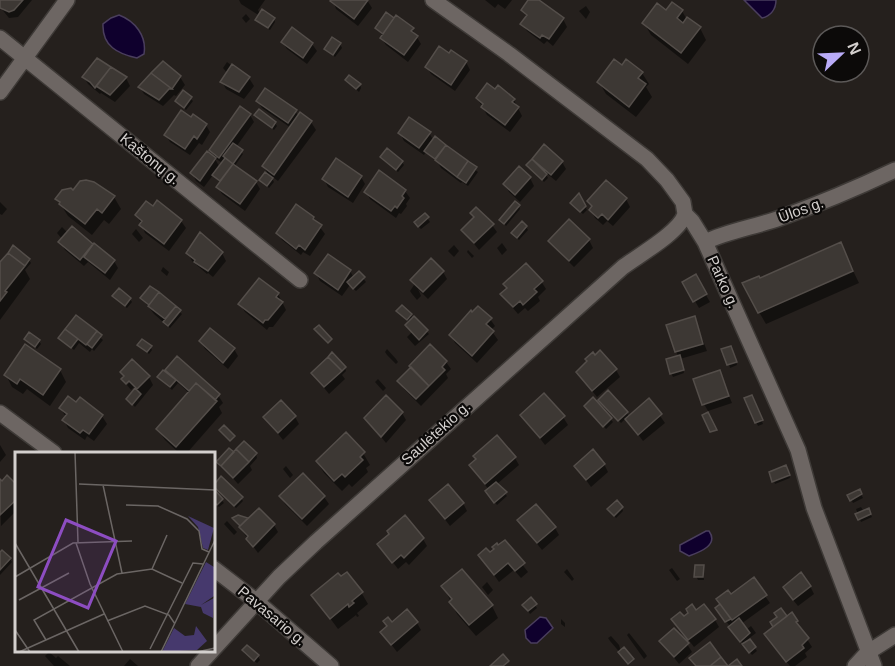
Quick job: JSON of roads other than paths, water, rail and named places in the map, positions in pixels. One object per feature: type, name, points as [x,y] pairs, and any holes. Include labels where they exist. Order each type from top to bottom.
[{"type":"street","points":[[0,92],[67,0]]},
{"type":"street","name":"Parko g.","points":[[433,0],[647,159],[667,180],[683,202],[685,214],[705,242],[798,450],[814,508],[871,660]]},
{"type":"street","name":"Kaštonų g.","points":[[0,38],[300,280]]},
{"type":"street","name":"Ūlos g.","points":[[705,242],[843,194],[895,170]]},
{"type":"street","name":"Saulėtekio g.","points":[[214,648],[279,577],[389,475],[623,267],[673,230],[685,214]]},
{"type":"street","points":[[0,413],[53,452]]},
{"type":"street","name":"Pavasario g.","points":[[214,569],[331,666]]},
{"type":"street","points":[[855,666],[871,660],[895,635]]},
{"type":"street","name":"Saulėtekio g.","points":[[198,666],[212,651]]}]
